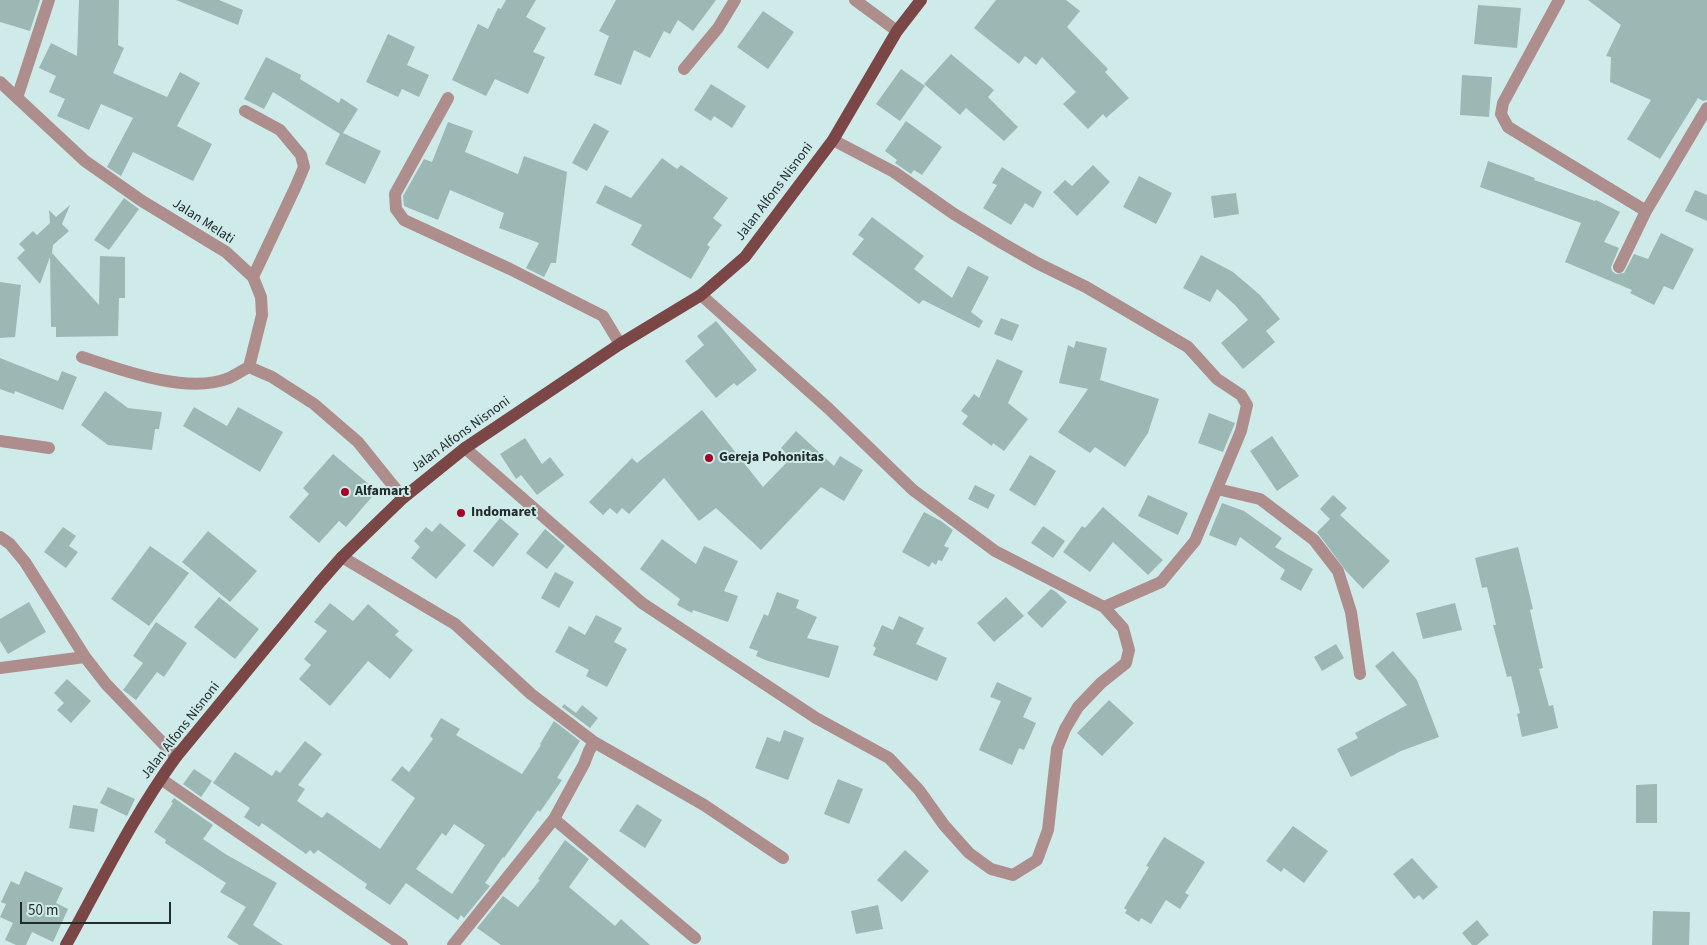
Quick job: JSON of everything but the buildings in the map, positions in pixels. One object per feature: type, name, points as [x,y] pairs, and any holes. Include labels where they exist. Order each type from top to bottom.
[{"type":"main road","name":"Jalan Alfons Nisnoni","points":[[66,945],[160,779],[342,557],[403,498],[465,448],[620,344],[701,295],[745,257],[833,140],[897,31],[921,0]]},
{"type":"street","points":[[17,98],[49,0]]},
{"type":"street","points":[[684,69],[718,28],[734,0]]},
{"type":"street","points":[[855,0],[897,31]]},
{"type":"street","points":[[1559,0],[1503,103],[1501,114],[1508,127],[1646,212]]},
{"type":"street","name":"Jalan Melati","points":[[0,82],[84,161],[142,201],[226,252],[253,278],[261,297],[262,314],[249,367]]},
{"type":"street","points":[[448,98],[396,194],[396,209],[404,220],[510,269],[603,316],[620,344]]},
{"type":"street","points":[[1619,268],[1646,212],[1707,108]]},
{"type":"street","points":[[246,111],[280,130],[301,155],[304,167],[253,278]]},
{"type":"street","points":[[833,140],[894,172],[954,214],[1002,243],[1086,287],[1188,346],[1218,379],[1241,395],[1247,405],[1241,431],[1195,541],[1161,582],[1104,607]]},
{"type":"street","points":[[465,448],[642,603],[816,718],[889,758],[920,790],[944,826],[969,853],[991,868],[1013,875],[1037,860],[1048,830],[1057,749],[1078,707],[1100,683],[1126,663],[1129,650],[1123,628],[1104,607],[995,551],[913,490],[828,408],[701,295]]},
{"type":"street","points":[[82,357],[138,376],[177,382],[205,382],[228,378],[249,367],[272,377],[314,404],[358,442],[403,498]]},
{"type":"street","points":[[0,441],[49,448]]},
{"type":"street","points":[[1218,489],[1260,499],[1314,540],[1338,571],[1351,612],[1360,674]]},
{"type":"street","points":[[0,537],[10,544],[25,562],[85,657],[106,684],[176,758]]},
{"type":"street","points":[[342,557],[455,624],[531,694],[594,742],[704,806],[783,858]]},
{"type":"street","points":[[0,668],[85,657]]},
{"type":"street","points":[[453,945],[554,820],[594,742]]},
{"type":"street","points":[[160,779],[402,945]]},
{"type":"street","points":[[554,820],[695,938]]},
{"type":"place","name":"Gereja Pohonitas","points":[[709,458]]},
{"type":"place","name":"Alfamart","points":[[345,492]]},
{"type":"place","name":"Indomaret","points":[[461,513]]}]
